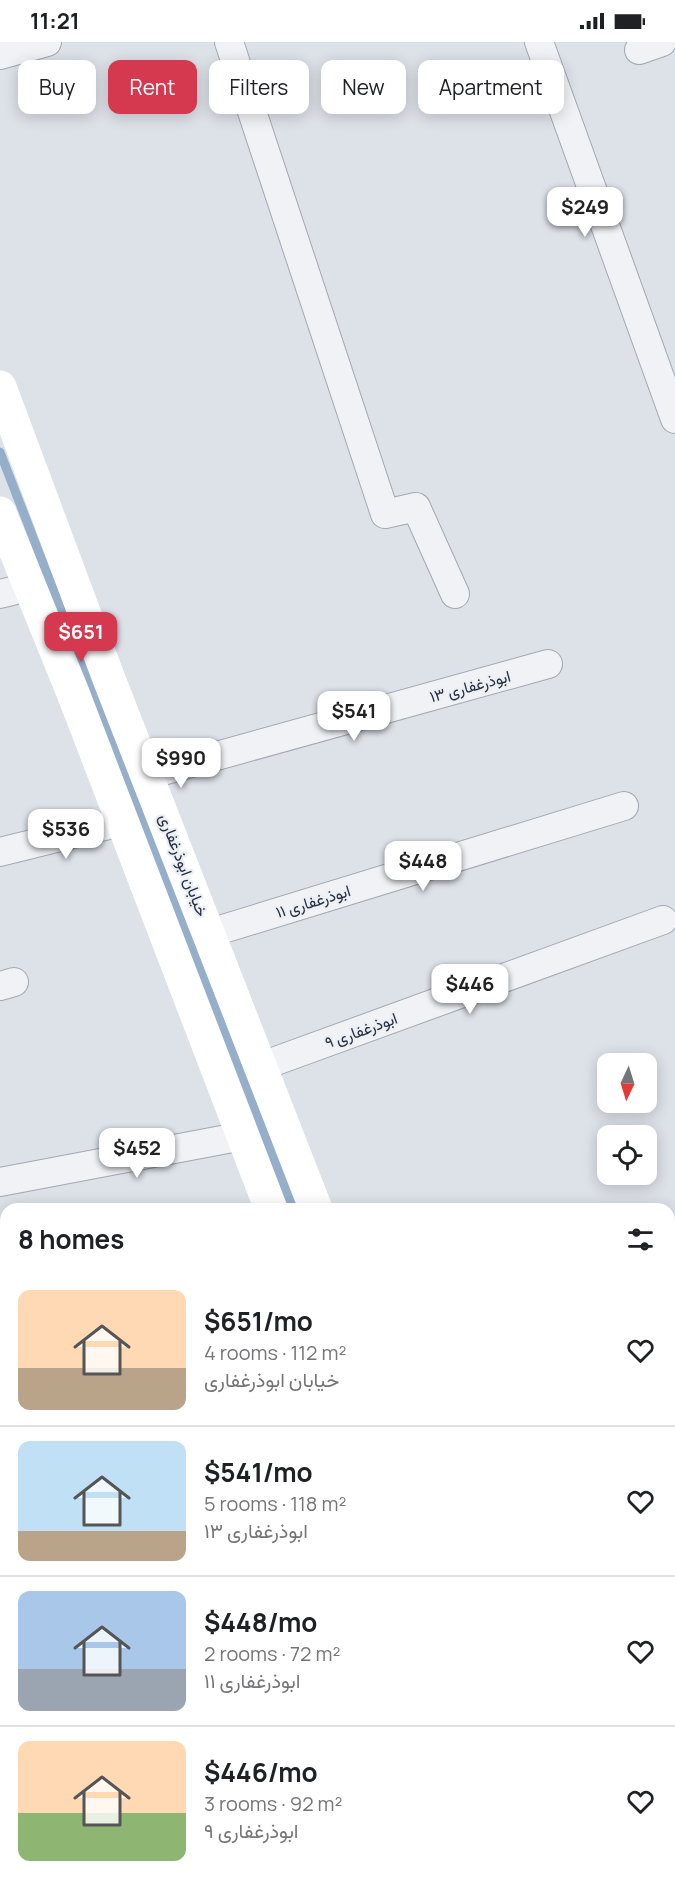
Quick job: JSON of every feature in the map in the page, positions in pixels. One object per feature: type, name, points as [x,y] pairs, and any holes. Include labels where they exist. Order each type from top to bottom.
[{"type":"street","points":[[0,56],[47,42]]},
{"type":"street","points":[[229,42],[385,514],[416,507],[455,594]]},
{"type":"street","points":[[539,42],[675,419]]},
{"type":"street","name":"خیابان ابوذرغفاری","points":[[0,387],[91,686],[121,822],[270,1203]]},
{"type":"street","name":"خیابان ابوذرغفاری","points":[[0,513],[14,590],[91,686],[148,775],[314,1203]]},
{"type":"street","name":"ابوذرغفاری ۱۳","points":[[148,775],[548,664]]},
{"type":"street","name":"ابوذرغفاری ۱۱","points":[[210,933],[624,806]]},
{"type":"street","points":[[0,852],[121,822]]},
{"type":"street","name":"ابوذرغفاری ۹","points":[[262,1066],[663,920]]},
{"type":"street","points":[[11,1179],[243,1136]]},
{"type":"waterway","points":[[0,452],[291,1203]]}]
